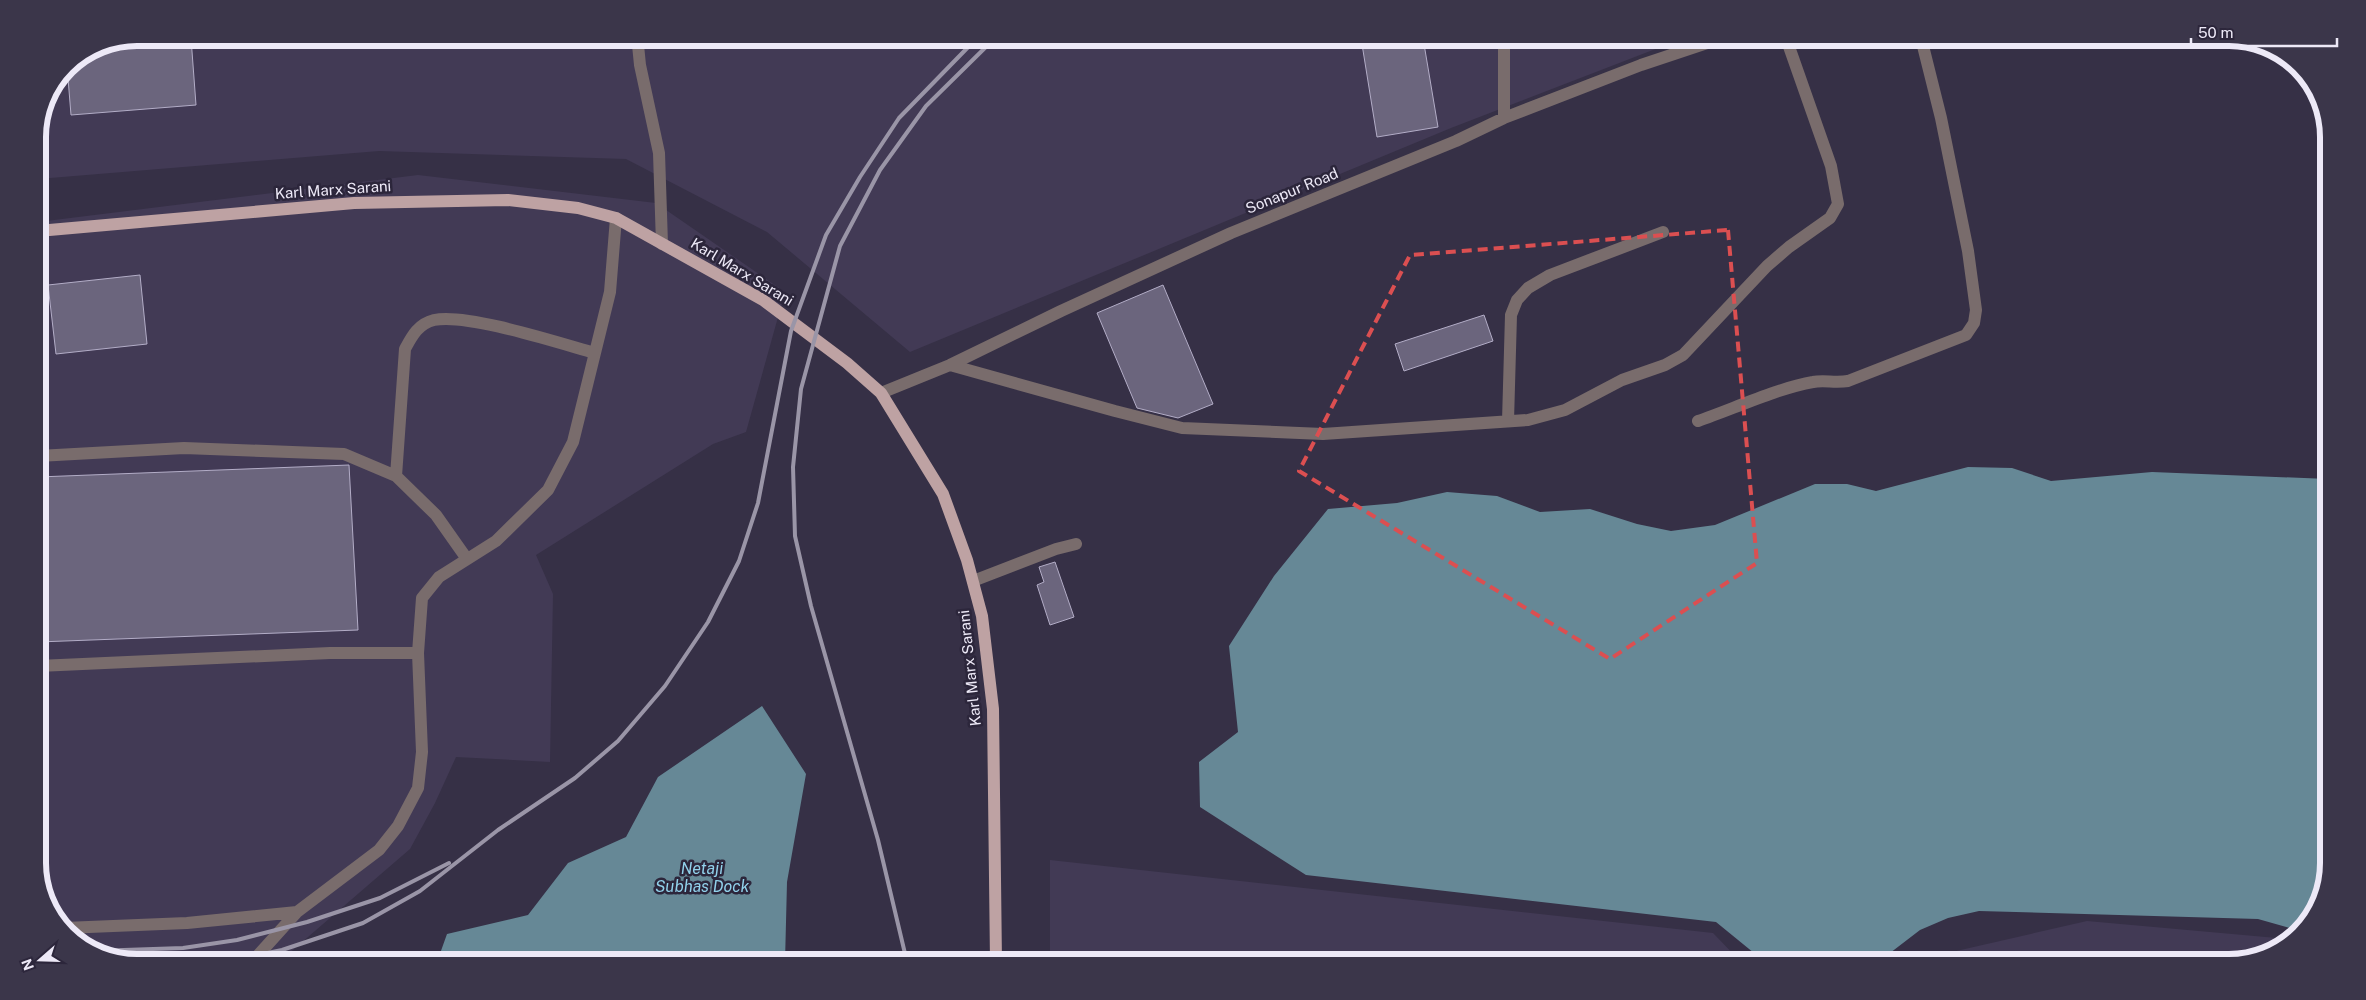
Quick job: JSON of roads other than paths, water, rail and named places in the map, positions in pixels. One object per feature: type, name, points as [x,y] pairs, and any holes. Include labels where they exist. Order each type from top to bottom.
[{"type":"main road","name":"Karl Marx Sarani","points":[[46,230],[354,203],[518,201],[578,208],[616,218],[763,300],[847,363],[882,393],[943,494],[973,581],[982,616],[993,709],[996,954]]},
{"type":"street","points":[[638,46],[640,65],[659,153],[662,244]]},
{"type":"street","points":[[1504,46],[1504,118]]},
{"type":"street","name":"Sonapur Road","points":[[882,393],[950,365],[1061,311],[1231,233],[1456,141],[1504,118],[1641,65],[1698,46]]},
{"type":"street","points":[[950,365],[1182,428],[1323,434],[1528,420],[1564,410],[1622,380],[1665,365],[1683,355],[1767,266],[1789,247],[1830,218],[1838,204],[1831,166],[1789,46]]},
{"type":"street","points":[[1698,421],[1798,385],[1816,381],[1832,383],[1848,381],[1966,335],[1974,324],[1976,310],[1968,251],[1941,118],[1923,46]]},
{"type":"street","points":[[259,954],[297,912],[379,850],[398,826],[418,788],[422,752],[418,653],[422,598],[439,577],[496,541],[548,490],[573,442],[610,292],[616,218]]},
{"type":"street","points":[[1508,421],[1511,315],[1518,300],[1528,288],[1550,275],[1663,232]]},
{"type":"street","points":[[396,476],[405,349],[415,330],[433,320],[466,321],[595,353]]},
{"type":"street","points":[[46,456],[184,448],[344,454],[396,476],[436,515],[467,559]]},
{"type":"street","points":[[973,581],[1036,556],[1076,544]]},
{"type":"street","points":[[46,666],[330,653],[418,653]]},
{"type":"street","points":[[74,928],[187,923],[297,912]]},
{"type":"water","points":[[1968,467],[2012,468],[2051,481],[2152,472],[2320,479],[2320,869],[2313,898],[2292,928],[2258,919],[1979,911],[1948,918],[1920,930],[1888,954],[1755,954],[1716,922],[1306,875],[1200,807],[1199,762],[1238,732],[1229,646],[1274,576],[1328,509],[1397,503],[1447,492],[1497,496],[1540,512],[1590,509],[1637,524],[1671,531],[1715,525],[1815,484],[1847,484],[1876,491]]},
{"type":"water","name":"Netaji Subhas Dock","points":[[762,706],[806,774],[787,882],[785,954],[440,954],[447,934],[528,915],[568,863],[626,837],[658,777]]},
{"type":"railway","points":[[263,954],[282,950],[363,923],[420,891],[498,830],[575,778],[618,741],[665,686],[708,622],[739,561],[758,503],[791,331],[826,235],[860,177],[899,118],[969,46]]},
{"type":"railway","points":[[905,954],[878,840],[811,606],[795,536],[793,467],[801,389],[840,246],[880,170],[926,106],[987,46]]},
{"type":"railway","points":[[112,950],[183,948],[237,940],[307,922],[380,898],[449,863]]}]
